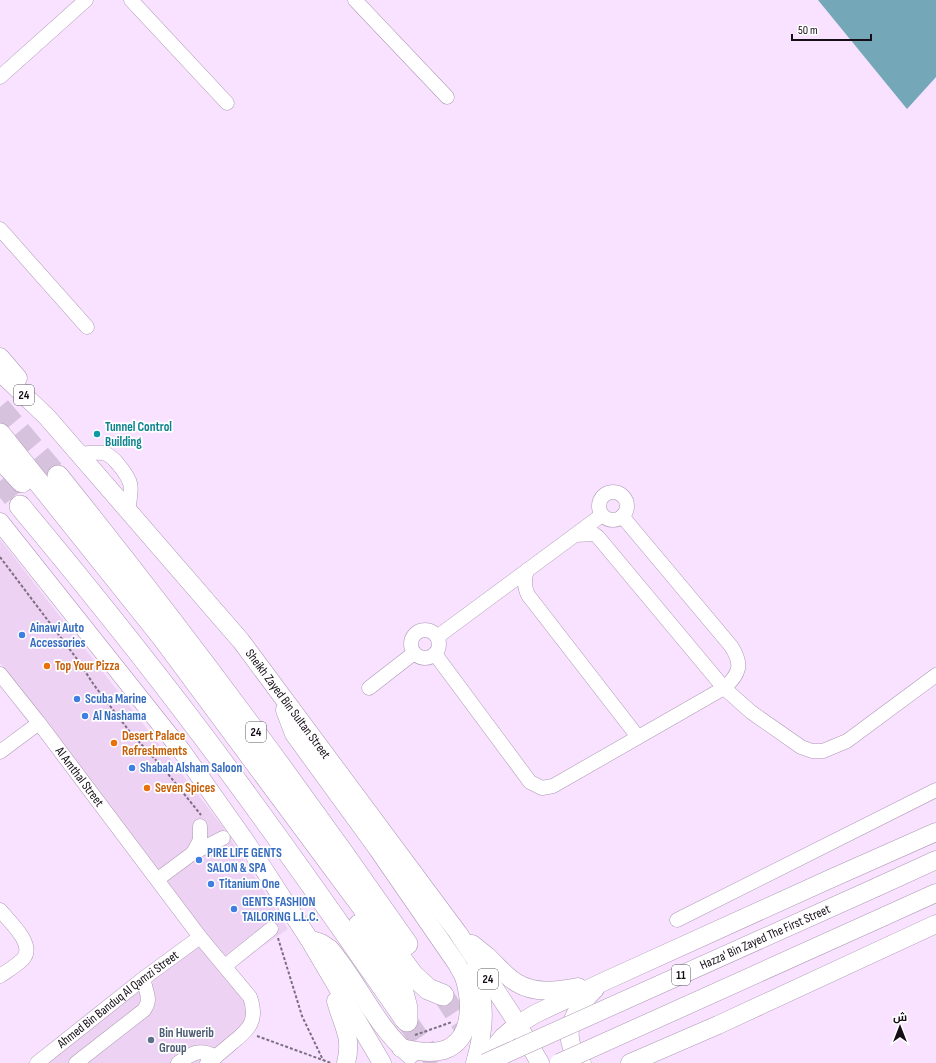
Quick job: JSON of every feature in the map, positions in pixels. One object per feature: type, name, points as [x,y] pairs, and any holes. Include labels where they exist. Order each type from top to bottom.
[{"type":"highway","name":"24","points":[[0,434],[163,638],[413,975],[428,989],[443,995],[271,753],[182,634],[58,476]]},
{"type":"highway","points":[[0,458],[30,492],[234,751],[337,892],[402,989],[407,1008],[406,1035]]},
{"type":"highway","points":[[20,506],[102,606],[199,731],[320,896],[406,1035]]},
{"type":"main road","points":[[0,357],[20,380],[47,417]]},
{"type":"main road","name":"Sheikh Zayed Bin Sultan Street","points":[[0,372],[47,417],[241,641],[458,934],[540,1063]]},
{"type":"main road","points":[[0,522],[181,750],[246,842],[309,939],[382,1063]]},
{"type":"main road","points":[[275,687],[294,734],[382,854],[457,964],[464,978],[468,1007],[466,1029],[461,1038],[453,1045],[443,1050],[428,1052],[406,1035],[382,1026],[330,949],[321,943],[309,939]]},
{"type":"main road","points":[[485,1063],[493,1049],[503,1037],[517,1025],[535,1014],[936,832]]},
{"type":"main road","name":"Hazza' Bin Zayed The First Street","points":[[485,1063],[936,860]]},
{"type":"main road","name":"11","points":[[559,1063],[936,893]]},
{"type":"main road","points":[[630,1063],[718,1025],[936,924]]},
{"type":"main road","points":[[458,934],[486,956],[516,983],[527,988],[560,990],[603,982]]},
{"type":"main road","points":[[458,934],[474,968],[480,986],[483,1003],[484,1020],[475,1063]]},
{"type":"main road","points":[[333,978],[338,1007],[348,1036],[346,1063]]},
{"type":"main road","points":[[582,1063],[572,1047],[570,1038],[572,1021],[579,1006],[603,982]]},
{"type":"main road","points":[[662,1063],[718,1025]]},
{"type":"main road","points":[[406,1035],[412,1057],[423,1063]]},
{"type":"street","points":[[0,76],[86,0]]},
{"type":"street","points":[[130,0],[227,103]]},
{"type":"street","points":[[355,0],[447,97]]},
{"type":"street","points":[[0,229],[87,327]]},
{"type":"street","points":[[614,492],[622,496],[626,504],[625,512],[622,516],[614,520],[610,520],[602,515],[599,506],[606,494],[614,492]]},
{"type":"street","points":[[437,637],[602,515]]},
{"type":"street","points":[[435,654],[530,782],[542,788],[553,786],[724,688],[734,680],[739,669],[738,656],[622,516]]},
{"type":"street","points":[[575,535],[594,534],[598,537],[724,688],[751,712],[801,747],[812,751],[823,751],[847,741],[936,674]]},
{"type":"street","points":[[527,570],[524,580],[528,595],[638,738]]},
{"type":"street","points":[[422,630],[430,631],[437,637],[438,646],[435,654],[427,658],[414,652],[411,644],[412,639],[418,632],[422,630]]},
{"type":"street","points":[[369,688],[414,652]]},
{"type":"street","name":"Al Amthal Street","points":[[0,674],[158,879],[200,937],[247,994],[253,1006],[253,1015],[251,1024],[246,1032]]},
{"type":"street","points":[[0,752],[39,723]]},
{"type":"street","points":[[677,920],[936,790]]},
{"type":"street","points":[[193,853],[200,840],[202,822]]},
{"type":"street","points":[[830,879],[867,855],[936,822]]},
{"type":"street","points":[[158,879],[193,853],[223,838]]},
{"type":"street","points":[[0,910],[25,941],[27,950],[23,959],[0,976]]},
{"type":"street","points":[[225,966],[271,929]]},
{"type":"street","name":"Ahmed Bin Banduq Al Qamzi Street","points":[[37,1063],[144,978],[200,937]]},
{"type":"street","points":[[76,1063],[144,1010],[148,1002],[144,978]]},
{"type":"street","points":[[178,1063],[188,1055],[195,1052],[208,1053],[212,1060],[246,1032]]},
{"type":"path","points":[[0,557],[78,659],[108,704],[130,732],[164,769],[202,822]]},
{"type":"path","points":[[271,929],[273,928],[279,939],[302,1016],[323,1060]]},
{"type":"path","points":[[406,1035],[455,1021]]},
{"type":"path","points":[[246,1032],[331,1063]]},
{"type":"shaded area","points":[[0,539],[223,827],[288,929],[223,973],[245,1002],[249,1014],[241,1030],[198,1063],[41,1063],[108,1010],[208,936],[0,663]]},
{"type":"water","points":[[818,0],[936,0],[936,77],[907,109]]},
{"type":"tunnel","points":[[0,407],[58,476]]},
{"type":"tunnel","points":[[0,481],[20,506]]},
{"type":"tunnel","points":[[443,995],[474,1042]]},
{"type":"tunnel","points":[[407,1021],[436,1063]]},
{"type":"place","name":"Tunnel Control Building","points":[[97,434]]},
{"type":"place","name":"Ainawi Auto Accessories","points":[[22,635]]},
{"type":"place","name":"Top Your Pizza","points":[[47,666]]},
{"type":"place","name":"Scuba Marine","points":[[77,699]]},
{"type":"place","name":"Al Nashama","points":[[85,716]]},
{"type":"place","name":"Desert Palace Refreshments","points":[[114,743]]},
{"type":"place","name":"Shabab Alsham Saloon","points":[[132,768]]},
{"type":"place","name":"Seven Spices","points":[[147,788]]},
{"type":"place","name":"PIRE LIFE GENTS SALON & SPA","points":[[199,860]]},
{"type":"place","name":"Titanium One","points":[[211,884]]},
{"type":"place","name":"GENTS FASHION TAILORING L.L.C.","points":[[234,909]]},
{"type":"place","name":"Bin Huwerib Group","points":[[151,1040]]}]
